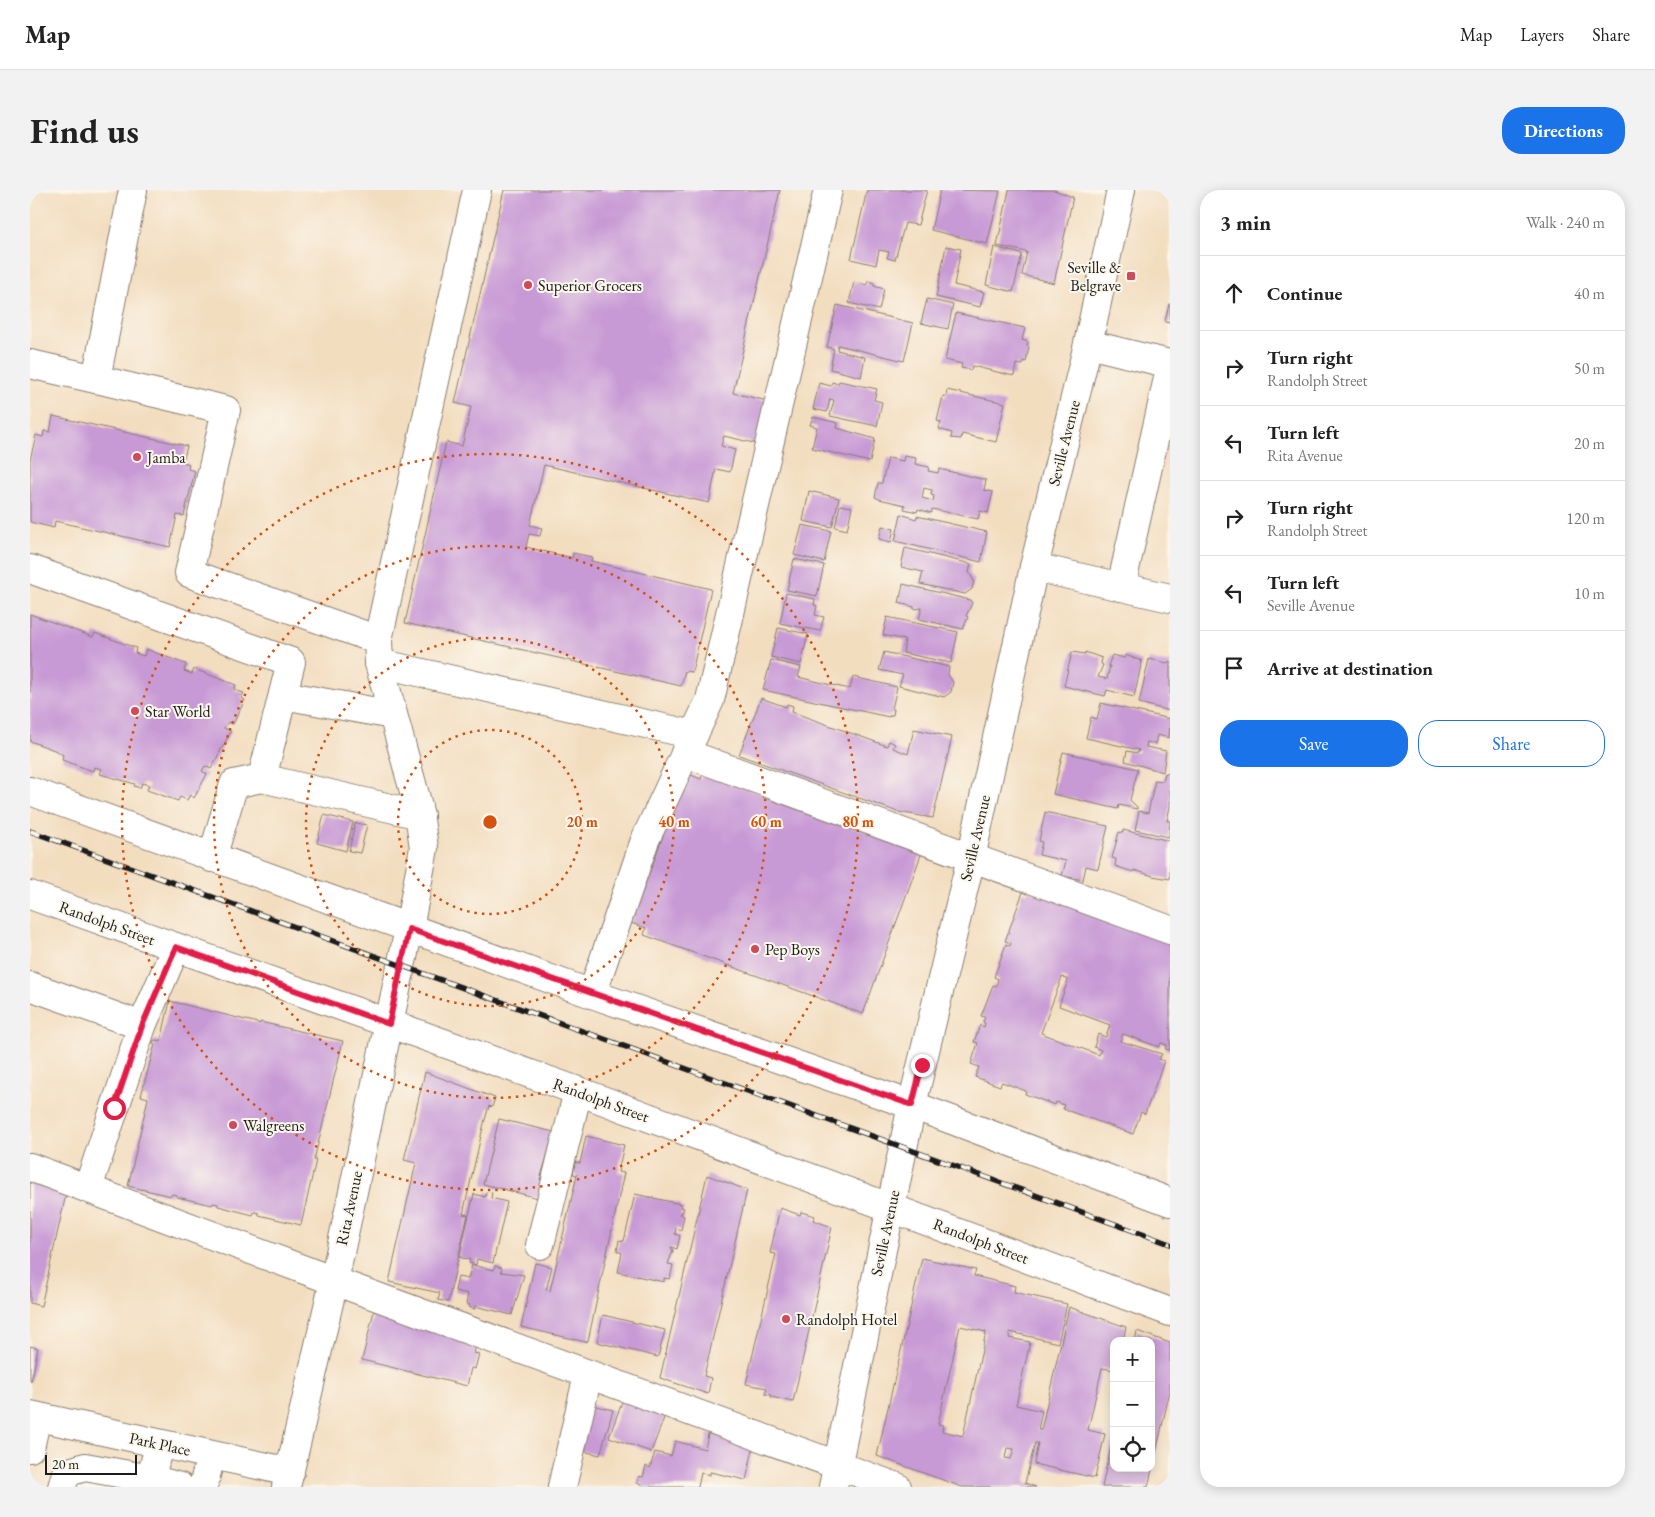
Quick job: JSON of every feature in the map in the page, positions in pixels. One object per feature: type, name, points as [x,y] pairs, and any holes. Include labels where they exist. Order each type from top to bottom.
[{"type":"street","points":[[96,379],[133,190]]},
{"type":"street","points":[[379,652],[478,190]]},
{"type":"street","points":[[592,994],[645,840],[710,700],[828,190]]},
{"type":"street","name":"Seville Avenue","points":[[835,1477],[912,1105],[971,858],[1034,567],[1088,344],[1121,190]]},
{"type":"street","points":[[1088,344],[1170,364]]},
{"type":"street","points":[[30,364],[226,410],[189,573],[379,652],[690,744],[971,858],[1170,930]]},
{"type":"street","points":[[1121,587],[1170,369]]},
{"type":"street","points":[[1034,567],[1170,598]]},
{"type":"street","points":[[30,569],[291,662],[262,778]]},
{"type":"street","name":"Rita Avenue","points":[[288,1479],[334,1281],[409,929],[424,848],[420,815],[393,715],[379,652]]},
{"type":"street","points":[[283,695],[393,715]]},
{"type":"street","points":[[212,858],[234,784],[262,778],[420,815]]},
{"type":"street","points":[[30,791],[409,929],[912,1105],[1170,1202]]},
{"type":"street","name":"Randolph Street","points":[[30,895],[578,1091],[1170,1312]]},
{"type":"street","points":[[88,1188],[142,1026],[176,947]]},
{"type":"street","points":[[30,986],[142,1026]]},
{"type":"street","points":[[540,1245],[578,1091]]},
{"type":"street","points":[[30,1167],[588,1375],[835,1477],[897,1487]]},
{"type":"street","points":[[562,1487],[588,1375]]},
{"type":"street","points":[[30,1448],[34,1416]]},
{"type":"street","name":"Park Place","points":[[34,1416],[212,1455],[288,1479]]},
{"type":"street","points":[[144,1481],[159,1444]]},
{"type":"street","points":[[204,1487],[212,1455]]},
{"type":"street","points":[[62,1487],[66,1473],[85,1467],[144,1481],[180,1487]]},
{"type":"building","points":[[504,190],[780,190],[733,393],[768,401],[758,444],[724,436],[721,446],[735,450],[730,472],[716,469],[709,503],[544,465],[530,525],[542,528],[540,536],[529,534],[526,547],[572,558],[573,553],[592,557],[591,561],[711,589],[692,672],[685,671],[681,686],[405,623],[446,442],[462,446],[471,407],[455,403]]},
{"type":"building","points":[[867,190],[927,190],[918,225],[905,223],[895,260],[887,258],[889,252],[879,250],[876,265],[851,259]]},
{"type":"building","points":[[940,190],[1000,191],[987,244],[931,230]]},
{"type":"building","points":[[1009,190],[1054,190],[1073,197],[1054,283],[1022,275],[1027,252],[997,246]]},
{"type":"building","points":[[946,246],[961,249],[954,285],[984,292],[980,307],[936,297]]},
{"type":"building","points":[[994,247],[1022,254],[1013,292],[986,285]]},
{"type":"building","points":[[868,281],[874,283],[874,286],[884,289],[879,310],[849,303],[854,282],[867,285]]},
{"type":"building","points":[[927,299],[953,305],[948,329],[921,323]]},
{"type":"building","points":[[1170,304],[1170,323],[1165,322]]},
{"type":"building","points":[[837,305],[913,323],[904,361],[838,345],[837,350],[865,357],[861,377],[830,369],[834,349],[827,347]]},
{"type":"building","points":[[956,313],[1025,328],[1022,340],[1028,342],[1027,346],[1029,347],[1026,362],[1023,361],[1023,365],[1016,364],[1014,376],[972,366],[971,370],[961,368],[962,364],[945,360]]},
{"type":"building","points":[[839,381],[877,389],[874,400],[882,402],[877,426],[830,416],[834,400],[830,399],[827,412],[813,409],[819,383],[831,386],[832,382],[838,384]]},
{"type":"building","points":[[947,390],[1005,403],[996,442],[962,434],[961,439],[951,438],[952,433],[939,429],[941,422],[937,421],[943,396],[946,397]]},
{"type":"building","points":[[53,416],[187,446],[183,462],[189,464],[188,469],[195,471],[184,516],[177,515],[170,547],[55,521],[54,528],[30,522],[30,460],[36,435],[43,437],[44,431],[50,432]]},
{"type":"building","points":[[813,417],[838,423],[837,428],[875,439],[870,462],[812,448],[817,427],[810,425]]},
{"type":"building","points":[[904,456],[916,458],[915,464],[929,467],[928,471],[938,473],[939,469],[986,480],[984,490],[993,492],[988,513],[980,511],[978,519],[932,509],[931,513],[918,509],[917,512],[904,509],[905,505],[875,497],[878,483],[882,483],[888,458],[903,461]],"holes":[[[924,488],[932,490],[933,501],[922,498]]]},
{"type":"building","points":[[809,491],[839,498],[832,527],[803,521]]},
{"type":"building","points":[[840,505],[852,507],[847,530],[835,527]]},
{"type":"building","points":[[901,514],[916,519],[917,516],[987,532],[981,562],[895,541]]},
{"type":"building","points":[[802,525],[831,531],[824,562],[794,555]]},
{"type":"building","points":[[882,526],[894,529],[891,542],[879,539]]},
{"type":"building","points":[[905,548],[971,564],[969,572],[974,581],[972,589],[965,594],[920,584],[923,572],[901,567]]},
{"type":"building","points":[[794,559],[824,565],[817,596],[787,590]]},
{"type":"building","points":[[903,584],[970,600],[972,603],[963,629],[919,619],[922,608],[914,609],[914,607],[899,603]]},
{"type":"building","points":[[786,593],[815,599],[814,605],[817,606],[815,615],[824,617],[820,631],[780,623]]},
{"type":"building","name":"Star World","points":[[30,614],[93,637],[95,633],[136,648],[135,653],[144,656],[146,649],[186,664],[184,671],[192,674],[194,669],[236,685],[234,690],[244,693],[241,698],[245,700],[233,724],[228,722],[224,728],[231,731],[211,769],[205,766],[202,771],[207,774],[194,798],[190,795],[187,800],[180,797],[178,801],[147,790],[149,785],[142,783],[140,788],[134,786],[135,784],[100,774],[102,769],[94,767],[93,771],[62,760],[63,755],[57,751],[30,741]]},
{"type":"building","points":[[887,617],[958,632],[951,663],[903,653],[905,640],[883,635]]},
{"type":"building","points":[[778,628],[808,634],[801,664],[771,657]]},
{"type":"building","points":[[884,652],[949,667],[948,675],[953,682],[951,692],[944,697],[899,686],[903,675],[879,670]]},
{"type":"building","points":[[1072,652],[1085,654],[1085,652],[1102,658],[1101,664],[1103,665],[1098,677],[1107,679],[1110,666],[1108,666],[1112,655],[1125,658],[1125,655],[1142,661],[1134,697],[1107,690],[1105,696],[1064,686]]},
{"type":"building","points":[[1149,659],[1167,663],[1170,661],[1170,711],[1139,703]]},
{"type":"building","points":[[771,660],[801,667],[798,677],[850,689],[853,677],[897,687],[892,709],[894,709],[893,715],[889,717],[763,690]]},
{"type":"building","points":[[761,698],[786,707],[787,704],[793,706],[792,712],[887,746],[889,741],[895,744],[893,748],[908,754],[914,729],[952,737],[933,818],[898,812],[739,755]]},
{"type":"building","points":[[1101,703],[1170,719],[1169,738],[1157,735],[1155,744],[1147,742],[1146,747],[1166,751],[1163,772],[1125,761],[1127,751],[1138,753],[1139,750],[1086,738],[1091,717],[1097,719]]},
{"type":"building","points":[[1063,752],[1138,769],[1130,800],[1137,809],[1119,805],[1118,809],[1053,794]]},
{"type":"building","points":[[686,773],[701,779],[703,773],[922,852],[863,1014],[644,935],[646,928],[631,923]]},
{"type":"building","points":[[1165,773],[1170,774],[1170,807],[1167,821],[1170,821],[1169,837],[1135,830],[1139,811],[1148,813],[1155,780],[1163,781]]},
{"type":"building","points":[[1045,812],[1108,826],[1098,869],[1086,866],[1083,880],[1062,876],[1066,861],[1039,855],[1042,842],[1039,841]]},
{"type":"building","points":[[324,815],[353,822],[346,851],[317,843]]},
{"type":"building","points":[[355,823],[367,825],[360,853],[349,851]]},
{"type":"building","points":[[1123,830],[1170,841],[1170,879],[1115,866],[1116,859],[1112,858],[1119,832],[1123,833]]},
{"type":"building","points":[[1029,890],[1170,941],[1170,1050],[1165,1049],[1167,1045],[1161,1043],[1159,1047],[1123,1034],[1120,1041],[1162,1054],[1159,1059],[1164,1061],[1145,1114],[1141,1112],[1133,1134],[1063,1109],[1064,1105],[1056,1102],[1055,1105],[1025,1094],[1026,1091],[1002,1082],[1000,1086],[975,1077],[979,1067],[971,1064],[978,1043],[974,1042],[980,1025],[984,1027],[985,1023],[983,1022],[985,1017],[981,1016],[993,985],[996,986],[998,979],[994,977],[1006,944],[1010,946],[1011,943],[1005,941],[1023,892],[1027,894]],"holes":[[[1062,977],[1068,980],[1059,1006],[1110,1025],[1106,1037],[1098,1034],[1094,1047],[1101,1050],[1099,1055],[1041,1033]]]},
{"type":"building","name":"Walgreens","points":[[170,1001],[260,1024],[260,1022],[343,1041],[314,1160],[316,1160],[301,1225],[259,1215],[259,1213],[254,1212],[253,1215],[218,1206],[218,1204],[213,1203],[212,1205],[177,1197],[177,1195],[172,1194],[171,1196],[128,1186],[148,1098],[141,1096],[155,1044],[153,1044],[154,1040],[161,1041]]},
{"type":"building","points":[[425,1072],[495,1098],[492,1107],[489,1106],[484,1123],[463,1214],[468,1215],[448,1302],[438,1300],[440,1293],[389,1282],[416,1163],[404,1160]]},
{"type":"building","points":[[499,1119],[554,1132],[540,1180],[542,1180],[538,1198],[483,1184]]},
{"type":"building","points":[[586,1136],[624,1145],[618,1172],[624,1173],[588,1341],[586,1342],[521,1327],[535,1263],[552,1267],[546,1290],[550,1291],[577,1175],[573,1174],[575,1162],[580,1163]]},
{"type":"building","points":[[707,1175],[747,1190],[704,1376],[711,1378],[708,1394],[660,1378]]},
{"type":"building","points":[[30,1177],[67,1190],[41,1306],[30,1303]]},
{"type":"building","points":[[486,1192],[492,1193],[491,1198],[507,1202],[493,1263],[477,1259],[476,1265],[469,1263],[470,1260],[459,1257],[474,1194],[485,1197]]},
{"type":"building","points":[[635,1194],[681,1204],[681,1207],[684,1208],[682,1213],[679,1214],[684,1216],[681,1230],[676,1228],[675,1234],[680,1236],[677,1249],[671,1247],[673,1251],[668,1264],[673,1265],[670,1279],[664,1278],[664,1282],[618,1272],[622,1253],[617,1251],[619,1240],[624,1241]]},
{"type":"building","name":"Randolph Hotel","points":[[780,1208],[800,1215],[801,1212],[815,1216],[813,1220],[832,1227],[793,1402],[765,1394],[767,1388],[746,1384],[776,1254],[770,1253]]},
{"type":"building","points":[[922,1258],[976,1270],[974,1276],[1015,1286],[1014,1292],[1067,1304],[1058,1343],[1010,1332],[1009,1338],[1030,1342],[1016,1405],[1042,1411],[1038,1430],[1041,1430],[1069,1307],[1126,1327],[1124,1337],[1110,1337],[1110,1369],[1102,1368],[1088,1430],[1105,1434],[1095,1478],[1034,1464],[1038,1443],[1035,1443],[1025,1483],[1036,1487],[962,1487],[877,1456]],"holes":[[[960,1326],[986,1332],[963,1436],[942,1431],[943,1425],[938,1424]],[[1007,1448],[1014,1449],[1011,1459],[1005,1458]]]},
{"type":"building","points":[[472,1265],[494,1270],[495,1266],[502,1268],[501,1272],[524,1275],[512,1315],[475,1306],[475,1309],[469,1307],[470,1305],[466,1304],[468,1294],[455,1291],[458,1277],[468,1279]]},
{"type":"building","points":[[374,1311],[478,1336],[474,1353],[479,1354],[475,1369],[471,1368],[467,1386],[362,1360]]},
{"type":"building","points":[[603,1315],[665,1330],[658,1357],[597,1342]]},
{"type":"building","points":[[1137,1331],[1154,1337],[1136,1337]]},
{"type":"building","points":[[1155,1338],[1170,1343],[1170,1391],[1155,1456]]},
{"type":"building","points":[[30,1346],[38,1348],[31,1382],[30,1381]]},
{"type":"building","points":[[627,1389],[669,1405],[651,1452],[609,1437]]},
{"type":"building","points":[[589,1404],[613,1410],[600,1455],[578,1450]]},
{"type":"building","points":[[708,1434],[754,1445],[746,1480],[710,1472],[710,1475],[701,1473],[698,1487],[641,1487],[642,1484],[637,1483],[639,1476],[643,1477],[646,1466],[650,1468],[655,1452],[671,1456],[675,1441],[705,1449]]},
{"type":"building","points":[[1110,1451],[1110,1472],[1151,1472],[1148,1487],[1102,1487]]},
{"type":"railway","points":[[30,831],[1170,1244]]},
{"type":"place","name":"Seville & Belgrave","points":[[1131,276]]},
{"type":"place","name":"Superior Grocers","points":[[528,285]]},
{"type":"place","name":"Jamba","points":[[137,457]]},
{"type":"place","name":"Star World","points":[[135,711]]},
{"type":"place","name":"Pep Boys","points":[[755,949]]},
{"type":"place","name":"Walgreens","points":[[233,1125]]},
{"type":"place","name":"Randolph Hotel","points":[[786,1319]]},
{"type":"route","points":[[114,1108],[142,1026],[176,947],[389,1024],[409,929],[912,1105],[922,1065]]}]
